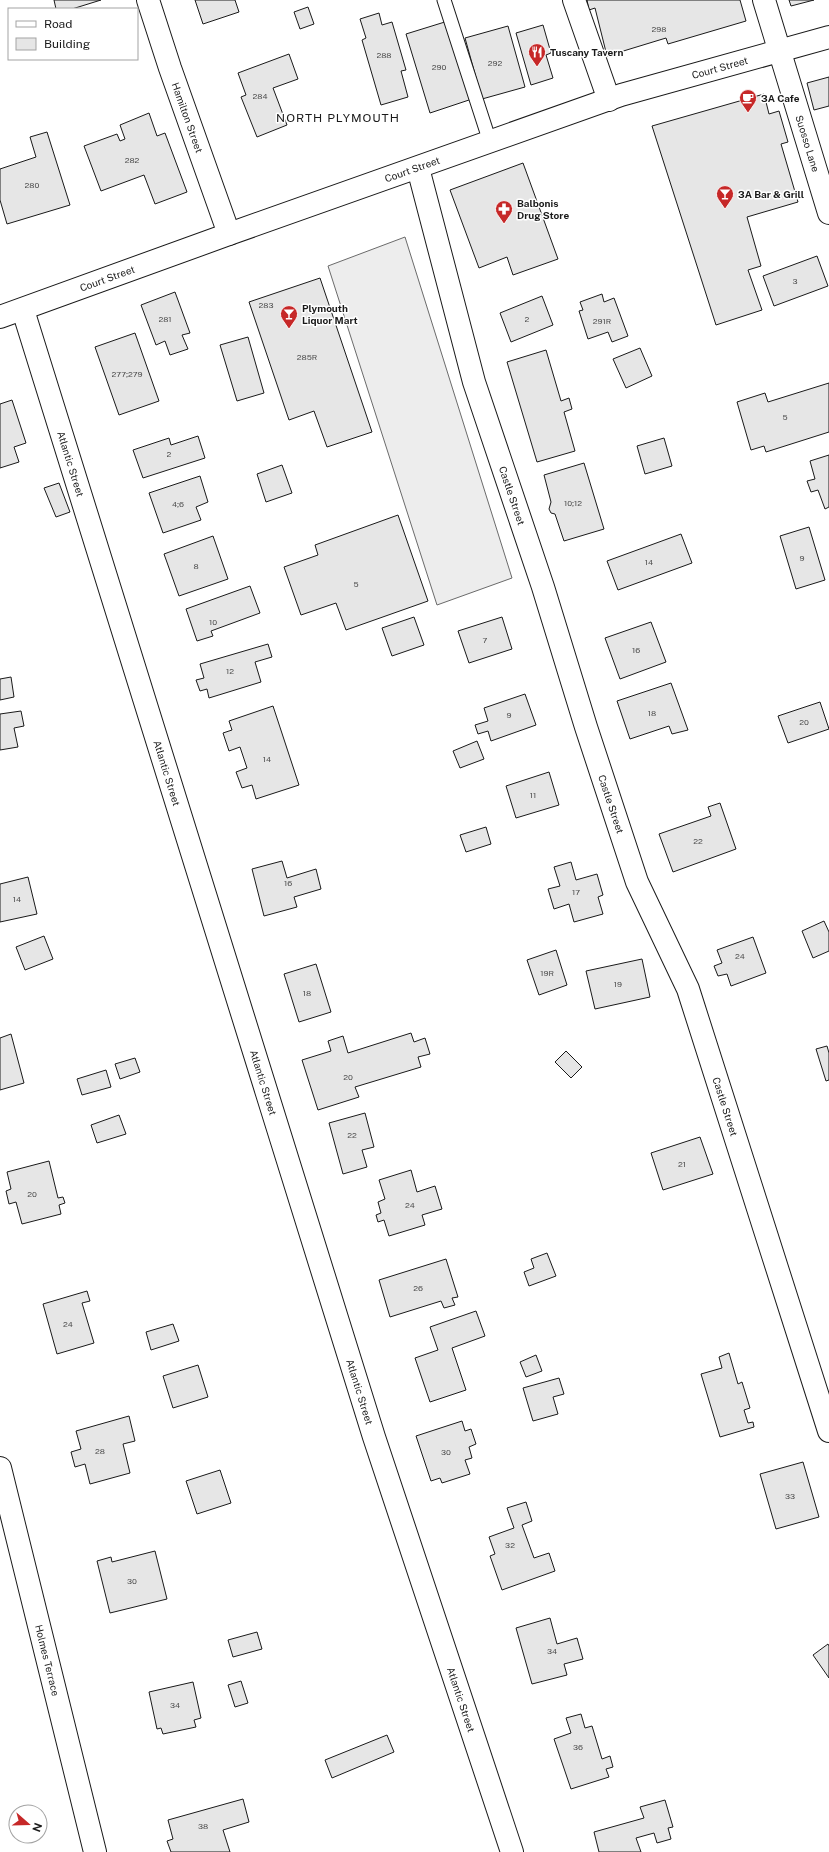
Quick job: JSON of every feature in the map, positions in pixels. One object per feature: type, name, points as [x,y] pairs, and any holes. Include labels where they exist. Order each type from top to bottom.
[{"type":"street","name":"Hamilton Street","points":[[148,0],[170,68],[229,234]]},
{"type":"street","points":[[574,0],[609,100]]},
{"type":"street","name":"Suosso Lane","points":[[764,0],[829,213]]},
{"type":"street","name":"Court Street","points":[[0,318],[229,234],[609,100],[779,50],[829,37]]},
{"type":"street","name":"Castle Street","points":[[418,168],[474,382],[543,587],[586,727],[637,882],[688,989],[722,1093],[771,1254],[828,1422]]},
{"type":"street","name":"Atlantic Street","points":[[23,310],[374,1437],[512,1852]]},
{"type":"street","name":"Holmes Terrace","points":[[0,1468],[95,1852]]},
{"type":"lane","points":[[444,0],[490,142]]},
{"type":"shaded area","points":[[405,237],[512,578],[437,605],[328,266]]},
{"type":"building","points":[[54,0],[101,0],[75,8],[56,8]]},
{"type":"building","points":[[195,0],[235,0],[239,12],[203,24]]},
{"type":"building","points":[[587,0],[740,0],[746,21],[668,44],[666,38],[607,56],[595,8],[589,10]]},
{"type":"building","points":[[789,0],[814,0],[791,6]]},
{"type":"building","points":[[308,7],[314,24],[300,29],[294,12]]},
{"type":"building","points":[[379,13],[382,25],[392,22],[406,70],[401,71],[408,97],[381,105],[362,40],[366,38],[360,19]]},
{"type":"building","points":[[448,21],[472,99],[430,113],[406,34]]},
{"type":"building","name":"Tuscany Tavern","points":[[543,25],[551,53],[546,55],[553,78],[531,85],[516,33]]},
{"type":"building","points":[[508,26],[525,87],[482,99],[465,38]]},
{"type":"building","points":[[289,54],[298,79],[273,88],[287,125],[257,137],[241,97],[246,95],[238,73]]},
{"type":"building","points":[[829,77],[829,106],[814,110],[807,83]]},
{"type":"building","name":"3A Bar & Grill","points":[[764,94],[769,114],[779,111],[788,142],[781,144],[798,202],[747,217],[761,266],[748,270],[762,310],[716,325],[652,126]]},
{"type":"building","points":[[149,113],[157,136],[165,133],[187,192],[155,204],[144,175],[101,191],[84,146],[117,134],[120,141],[125,139],[120,125]]},
{"type":"building","points":[[47,132],[70,205],[7,224],[0,200],[0,169],[36,157],[30,137]]},
{"type":"building","name":"Balbonis Drug Store","points":[[523,163],[558,259],[513,275],[507,257],[479,268],[450,190]]},
{"type":"building","points":[[817,256],[828,286],[774,306],[763,276]]},
{"type":"building","points":[[320,278],[372,432],[327,447],[314,411],[289,420],[249,302]]},
{"type":"building","points":[[175,292],[190,333],[182,335],[188,349],[170,355],[165,341],[156,345],[141,305]]},
{"type":"building","points":[[602,294],[604,302],[614,298],[628,336],[612,342],[608,332],[588,339],[579,311],[583,310],[580,302]]},
{"type":"building","points":[[542,296],[553,325],[511,342],[500,313]]},
{"type":"building","points":[[135,333],[159,401],[119,415],[95,347]]},
{"type":"building","points":[[248,337],[264,393],[237,401],[220,345]]},
{"type":"building","points":[[640,348],[652,376],[626,388],[613,359]]},
{"type":"building","points":[[546,350],[561,401],[569,398],[572,409],[564,412],[575,451],[537,462],[507,362]]},
{"type":"building","points":[[829,383],[829,432],[766,452],[764,446],[751,450],[737,402],[765,393],[768,402]]},
{"type":"building","points":[[12,400],[26,443],[14,447],[19,462],[0,468],[0,404]]},
{"type":"building","points":[[198,436],[205,458],[143,478],[133,450],[169,438],[171,445]]},
{"type":"building","points":[[664,438],[672,466],[645,474],[637,446]]},
{"type":"building","points":[[829,455],[829,507],[825,509],[818,490],[811,492],[807,481],[815,479],[810,461]]},
{"type":"building","points":[[584,463],[604,529],[564,541],[555,514],[551,513],[549,509],[551,502],[544,475]]},
{"type":"building","points":[[282,465],[292,493],[266,502],[257,474]]},
{"type":"building","points":[[200,476],[208,502],[196,507],[201,520],[163,533],[149,493]]},
{"type":"building","points":[[59,483],[70,512],[56,517],[44,488]]},
{"type":"building","points":[[398,515],[428,601],[346,630],[336,603],[301,615],[284,567],[318,555],[315,545]]},
{"type":"building","points":[[809,527],[825,580],[796,589],[780,536]]},
{"type":"building","points":[[681,534],[692,563],[618,590],[607,561]]},
{"type":"building","points":[[213,536],[228,579],[179,596],[164,554]]},
{"type":"building","points":[[250,586],[260,613],[211,631],[213,636],[197,641],[186,609]]},
{"type":"building","points":[[414,617],[424,645],[392,656],[382,628]]},
{"type":"building","points":[[502,617],[512,649],[469,663],[458,631]]},
{"type":"building","points":[[651,622],[666,662],[620,679],[605,638]]},
{"type":"building","points":[[268,644],[272,657],[255,662],[261,682],[209,698],[207,689],[200,691],[196,680],[204,678],[200,664]]},
{"type":"building","points":[[11,677],[14,697],[0,700],[0,679]]},
{"type":"building","points":[[671,683],[688,730],[672,734],[669,726],[630,739],[617,701]]},
{"type":"building","points":[[525,694],[536,725],[491,741],[488,731],[478,734],[475,725],[488,721],[484,708]]},
{"type":"building","points":[[820,702],[829,729],[788,743],[778,716]]},
{"type":"building","points":[[273,706],[299,785],[256,799],[252,785],[242,788],[236,772],[247,768],[240,747],[229,751],[223,733],[232,730],[229,721]]},
{"type":"building","points":[[21,711],[24,726],[14,728],[18,747],[0,750],[0,714]]},
{"type":"building","points":[[477,741],[484,759],[460,768],[453,751]]},
{"type":"building","points":[[549,772],[559,805],[516,818],[506,786]]},
{"type":"building","points":[[720,803],[736,849],[673,872],[659,834],[711,816],[708,807]]},
{"type":"building","points":[[486,827],[491,844],[466,852],[460,835]]},
{"type":"building","points":[[282,861],[287,878],[316,869],[321,889],[294,897],[297,907],[264,916],[252,869]]},
{"type":"building","points":[[571,862],[576,880],[597,874],[603,895],[598,897],[603,914],[574,922],[569,904],[554,909],[548,889],[560,886],[554,867]]},
{"type":"building","points":[[28,877],[37,914],[0,922],[0,884]]},
{"type":"building","points":[[824,921],[829,932],[829,951],[813,958],[802,931]]},
{"type":"building","points":[[44,936],[53,959],[25,970],[16,947]]},
{"type":"building","points":[[753,937],[766,973],[731,986],[727,974],[718,976],[714,966],[722,963],[717,950]]},
{"type":"building","points":[[556,950],[567,985],[539,995],[527,960]]},
{"type":"building","points":[[642,959],[650,997],[595,1009],[586,971]]},
{"type":"building","points":[[316,964],[331,1012],[299,1022],[284,974]]},
{"type":"building","points":[[411,1033],[414,1042],[425,1038],[430,1054],[418,1057],[421,1067],[355,1087],[359,1097],[318,1110],[302,1060],[331,1051],[328,1041],[343,1036],[348,1053]]},
{"type":"building","points":[[11,1034],[24,1083],[0,1090],[0,1038]]},
{"type":"building","points":[[827,1046],[829,1053],[829,1080],[826,1081],[816,1049]]},
{"type":"building","points":[[566,1051],[582,1067],[571,1078],[555,1062]]},
{"type":"building","points":[[135,1058],[140,1072],[120,1079],[115,1064]]},
{"type":"building","points":[[106,1070],[111,1087],[82,1095],[77,1079]]},
{"type":"building","points":[[365,1113],[374,1147],[362,1150],[367,1167],[343,1174],[329,1123]]},
{"type":"building","points":[[119,1115],[126,1134],[97,1143],[91,1125]]},
{"type":"building","points":[[700,1137],[713,1174],[663,1190],[651,1153]]},
{"type":"building","points":[[49,1161],[58,1198],[63,1197],[65,1203],[59,1205],[61,1214],[22,1224],[16,1202],[9,1204],[6,1191],[11,1189],[7,1172]]},
{"type":"building","points":[[411,1170],[417,1192],[435,1186],[442,1209],[422,1215],[425,1225],[389,1236],[384,1220],[378,1222],[376,1215],[381,1213],[378,1202],[385,1199],[379,1180]]},
{"type":"building","points":[[547,1253],[556,1276],[529,1286],[524,1272],[534,1268],[531,1259]]},
{"type":"building","points":[[446,1259],[458,1297],[452,1298],[455,1305],[444,1308],[441,1301],[390,1317],[379,1280]]},
{"type":"building","points":[[87,1291],[90,1301],[82,1303],[94,1343],[57,1354],[43,1304]]},
{"type":"building","points":[[476,1311],[485,1336],[452,1348],[466,1390],[430,1402],[415,1358],[438,1350],[430,1327]]},
{"type":"building","points":[[173,1324],[179,1341],[151,1350],[146,1332]]},
{"type":"building","points":[[729,1353],[738,1384],[742,1382],[750,1408],[744,1410],[748,1423],[753,1422],[754,1427],[720,1437],[701,1374],[722,1368],[719,1357]]},
{"type":"building","points":[[536,1355],[542,1371],[526,1377],[520,1362]]},
{"type":"building","points":[[198,1365],[208,1397],[173,1408],[163,1376]]},
{"type":"building","points":[[559,1378],[564,1394],[553,1397],[558,1414],[533,1421],[523,1388]]},
{"type":"building","points":[[129,1416],[135,1441],[123,1444],[130,1473],[90,1484],[85,1464],[75,1467],[71,1452],[81,1449],[76,1431]]},
{"type":"building","points":[[462,1421],[465,1431],[471,1429],[476,1444],[469,1447],[472,1458],[465,1460],[470,1474],[442,1483],[440,1478],[431,1481],[416,1436]]},
{"type":"building","points":[[803,1462],[819,1517],[776,1529],[760,1474]]},
{"type":"building","points":[[220,1470],[231,1503],[197,1514],[186,1481]]},
{"type":"building","points":[[526,1502],[532,1521],[522,1525],[534,1558],[549,1553],[555,1571],[502,1590],[490,1556],[495,1554],[489,1537],[514,1528],[507,1508]]},
{"type":"building","points":[[155,1551],[167,1599],[110,1613],[97,1561],[111,1557],[112,1562]]},
{"type":"building","points":[[550,1618],[557,1644],[577,1638],[583,1659],[564,1664],[567,1675],[532,1684],[516,1628]]},
{"type":"building","points":[[257,1632],[262,1649],[233,1657],[228,1640]]},
{"type":"building","points":[[828,1644],[829,1646],[829,1678],[813,1655]]},
{"type":"building","points":[[241,1681],[248,1703],[235,1707],[228,1685]]},
{"type":"building","points":[[193,1682],[201,1718],[194,1720],[196,1727],[163,1734],[161,1728],[157,1729],[149,1692]]},
{"type":"building","points":[[581,1714],[585,1728],[592,1726],[602,1759],[610,1756],[613,1767],[606,1769],[609,1777],[571,1789],[554,1739],[571,1733],[566,1718]]},
{"type":"building","points":[[387,1735],[394,1752],[332,1778],[325,1760]]},
{"type":"building","points":[[243,1799],[249,1822],[223,1830],[230,1852],[171,1852],[167,1841],[173,1839],[168,1820]]},
{"type":"building","points":[[665,1800],[673,1827],[668,1828],[671,1839],[657,1843],[654,1833],[636,1838],[641,1852],[599,1852],[594,1832],[644,1818],[640,1807]]},
{"type":"place","name":"Tuscany Tavern","points":[[537,67]]},
{"type":"place","name":"3A Cafe","points":[[748,113]]},
{"type":"place","name":"3A Bar & Grill","points":[[725,209]]},
{"type":"place","name":"Balbonis Drug Store","points":[[504,224]]},
{"type":"place","name":"Plymouth Liquor Mart","points":[[289,329]]},
{"type":"district","name":"NORTH PLYMOUTH","points":[[338,118]]}]
